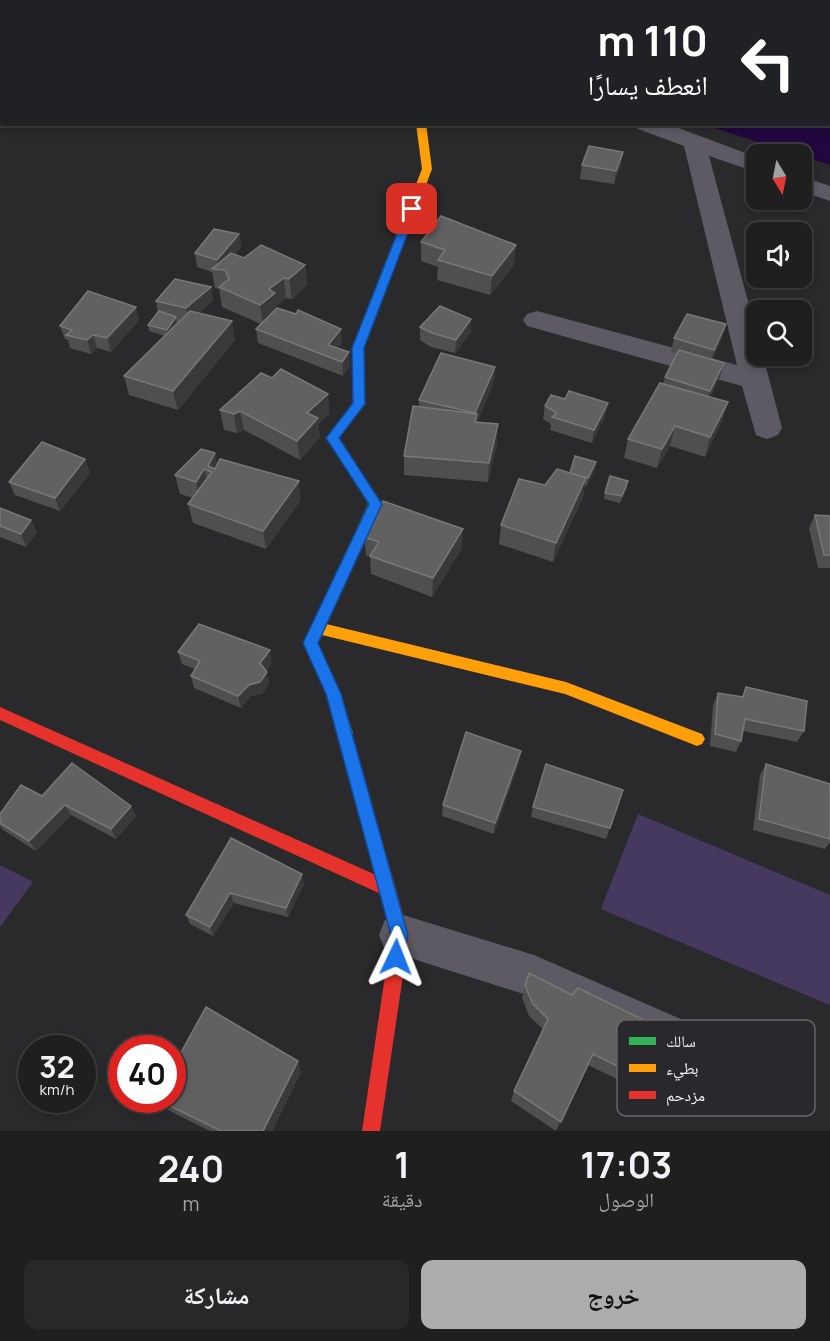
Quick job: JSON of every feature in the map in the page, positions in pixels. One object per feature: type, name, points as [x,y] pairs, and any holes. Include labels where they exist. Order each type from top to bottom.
[{"type":"street","points":[[371,1131],[399,935],[334,694],[311,643],[375,504],[332,438],[359,404],[358,348],[427,169],[421,126]]},
{"type":"street","points":[[652,126],[746,161]]},
{"type":"street","points":[[694,141],[767,428]]},
{"type":"street","points":[[812,187],[830,194]]},
{"type":"street","points":[[537,320],[755,380]]},
{"type":"street","points":[[318,628],[566,688],[697,739]]},
{"type":"street","points":[[0,713],[387,889]]},
{"type":"street","points":[[399,935],[534,976],[632,1020]]},
{"type":"shaded area","points":[[708,126],[830,126],[830,165],[812,159],[812,144],[764,144]]},
{"type":"shaded area","points":[[638,814],[830,895],[830,1005],[601,909]]},
{"type":"shaded area","points":[[0,865],[33,882],[0,927]]},
{"type":"building","points":[[589,146],[623,152],[616,171],[582,165]]},
{"type":"building","points":[[441,216],[516,245],[492,276],[438,260],[445,250],[421,242]]},
{"type":"building","points":[[214,229],[239,234],[217,260],[195,253]]},
{"type":"building","points":[[261,245],[305,265],[289,279],[284,278],[269,289],[275,293],[260,305],[219,287],[229,279],[225,270],[212,269],[231,253],[244,258]]},
{"type":"building","points":[[175,279],[211,287],[186,308],[156,301]]},
{"type":"building","points":[[88,291],[136,307],[107,338],[93,335],[87,340],[66,335],[72,330],[60,326]]},
{"type":"building","points":[[440,306],[471,319],[456,340],[420,327]]},
{"type":"building","points":[[277,308],[296,314],[298,310],[341,329],[328,345],[349,352],[342,362],[256,329]]},
{"type":"building","points":[[159,311],[176,317],[167,330],[148,325]]},
{"type":"building","points":[[190,311],[232,321],[173,391],[124,376]]},
{"type":"building","points":[[687,314],[726,324],[714,350],[674,338]]},
{"type":"building","points":[[679,350],[724,363],[710,391],[665,377]]},
{"type":"building","points":[[441,353],[495,367],[475,413],[419,400]]},
{"type":"building","points":[[281,369],[328,394],[307,413],[318,418],[297,441],[240,411],[234,414],[220,410],[261,373],[272,378]]},
{"type":"building","points":[[660,383],[728,402],[710,437],[675,426],[662,449],[628,439]]},
{"type":"building","points":[[569,391],[608,403],[594,430],[552,417],[557,413],[545,406],[551,395],[565,399]]},
{"type":"building","points":[[413,406],[477,414],[475,422],[498,424],[489,463],[404,456]]},
{"type":"building","points":[[42,442],[85,459],[55,498],[9,482]]},
{"type":"building","points":[[201,449],[215,453],[208,466],[215,469],[220,459],[299,481],[263,531],[188,504],[212,472],[204,469],[196,482],[175,475]]},
{"type":"building","points":[[575,456],[596,462],[588,478],[570,473]]},
{"type":"building","points":[[557,469],[586,478],[556,543],[501,525],[519,479],[545,485]]},
{"type":"building","points":[[610,476],[628,481],[622,496],[605,493]]},
{"type":"building","points":[[383,501],[463,529],[433,578],[370,556],[379,542],[364,537]]},
{"type":"building","points":[[0,508],[31,520],[21,534],[0,526]]},
{"type":"building","points":[[815,515],[830,516],[830,555],[824,555]]},
{"type":"building","points":[[199,624],[270,650],[260,663],[267,672],[260,682],[249,685],[238,696],[191,676],[200,661],[178,652]]},
{"type":"building","points":[[746,687],[807,701],[804,731],[745,719],[741,741],[715,734],[718,693],[743,697]]},
{"type":"building","points":[[466,732],[521,751],[495,823],[443,805]]},
{"type":"building","points":[[72,763],[131,806],[111,829],[65,805],[29,841],[0,823],[0,814],[21,785],[42,796]]},
{"type":"building","points":[[546,764],[623,790],[610,828],[533,807]]},
{"type":"building","points":[[766,764],[830,784],[830,839],[759,819]]},
{"type":"building","points":[[231,838],[302,874],[286,908],[230,893],[210,927],[186,915]]},
{"type":"building","points":[[529,973],[572,995],[578,988],[644,1020],[617,1020],[617,1066],[593,1054],[561,1122],[514,1091],[548,1019],[533,1004],[525,986]]},
{"type":"building","points":[[206,1007],[298,1061],[263,1131],[221,1131],[184,1113],[186,1043]]},
{"type":"traffic: fast","points":[[345,733],[334,694],[311,643],[375,504],[363,485]]},
{"type":"traffic: slow","points":[[363,485],[332,438],[359,404],[358,348],[427,169],[421,126]]},
{"type":"traffic: slow","points":[[318,628],[566,688],[697,739]]},
{"type":"traffic: jam","points":[[0,713],[387,889]]},
{"type":"traffic: jam","points":[[345,733],[400,935],[371,1131]]},
{"type":"route","points":[[396,957],[399,935],[340,716],[334,694],[311,643],[375,504],[332,438],[359,404],[358,348],[412,209]]}]
